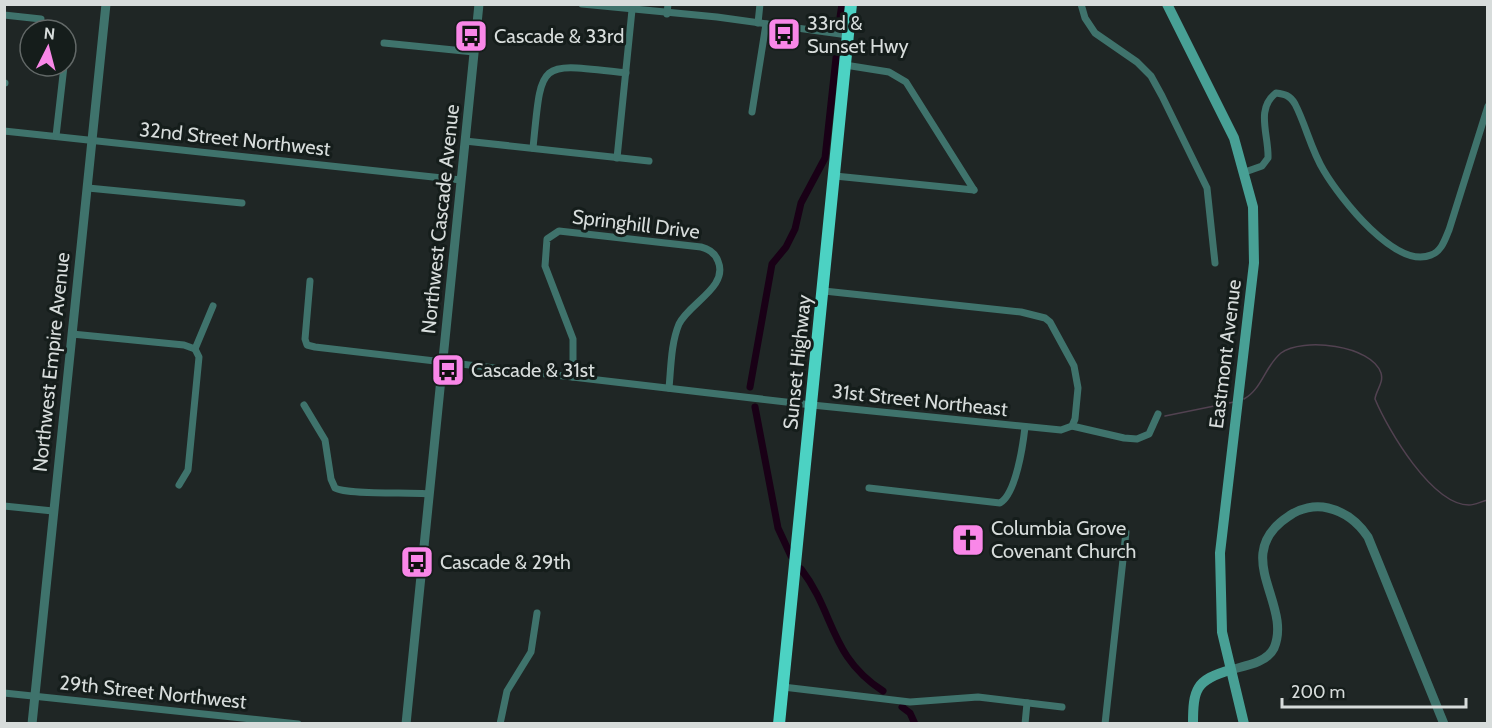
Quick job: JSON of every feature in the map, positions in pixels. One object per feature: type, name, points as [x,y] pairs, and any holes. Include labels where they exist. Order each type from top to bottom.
[{"type":"highway","name":"Sunset Highway","points":[[779,723],[851,4]]},
{"type":"main road","name":"Eastmont Avenue","points":[[1167,4],[1230,128],[1245,172],[1253,207],[1255,249],[1220,553],[1220,604],[1230,670],[1244,723]]},
{"type":"main road","points":[[1193,723],[1194,697],[1198,687],[1211,676],[1230,670]]},
{"type":"street","name":"Northwest Empire Avenue","points":[[32,723],[106,4]]},
{"type":"street","name":"Northwest Cascade Avenue","points":[[406,723],[479,4]]},
{"type":"street","points":[[582,4],[848,35]]},
{"type":"street","points":[[667,14],[668,4]]},
{"type":"street","points":[[758,23],[760,4]]},
{"type":"street","points":[[1081,4],[1084,18],[1095,33],[1137,62],[1151,76],[1162,96],[1207,188],[1215,263]]},
{"type":"street","points":[[617,158],[632,10]]},
{"type":"street","points":[[4,15],[32,18]]},
{"type":"street","points":[[752,112],[766,24]]},
{"type":"street","points":[[384,43],[474,52]]},
{"type":"street","points":[[835,176],[974,190],[906,82],[889,72],[845,65]]},
{"type":"street","points":[[533,147],[538,92],[544,76],[553,69],[569,66],[626,73]]},
{"type":"street","points":[[56,136],[63,78]]},
{"type":"street","points":[[1245,172],[1262,166],[1268,158],[1263,110],[1267,99],[1276,93],[1286,94],[1294,102],[1311,147],[1324,172],[1363,220],[1400,252],[1411,257],[1433,255],[1443,246],[1449,230],[1488,106]]},
{"type":"street","name":"32nd Street Northwest","points":[[4,131],[461,180]]},
{"type":"street","points":[[465,141],[649,161]]},
{"type":"street","points":[[88,188],[242,203]]},
{"type":"street","name":"Springhill Drive","points":[[573,376],[573,339],[545,266],[547,239],[560,231],[701,247],[716,257],[720,267],[717,283],[686,313],[676,333],[669,388]]},
{"type":"street","name":"31st Street Northeast","points":[[310,281],[305,339],[307,345],[812,405],[1061,430],[1072,426],[1137,439],[1149,434],[1158,414]]},
{"type":"street","points":[[824,291],[1021,312],[1045,318],[1055,328],[1077,375],[1076,419],[1072,426]]},
{"type":"street","points":[[195,349],[213,306]]},
{"type":"street","points":[[72,334],[184,345],[195,349],[199,357],[188,470],[179,485]]},
{"type":"street","points":[[304,405],[325,440],[331,479],[335,488],[346,492],[400,491],[429,494]]},
{"type":"street","points":[[869,488],[1000,503],[1006,500],[1012,489],[1025,427]]},
{"type":"street","points":[[4,506],[53,511]]},
{"type":"street","points":[[1230,670],[1263,659],[1271,652],[1275,643],[1276,622],[1262,569],[1268,539],[1275,527],[1294,512],[1326,507],[1352,518],[1368,537],[1444,723]]},
{"type":"street","points":[[1105,723],[1126,532]]},
{"type":"street","points":[[500,723],[507,691],[531,652],[537,613]]},
{"type":"street","points":[[783,687],[910,702],[978,697],[1062,707]]},
{"type":"street","name":"29th Street Northwest","points":[[4,693],[295,723]]},
{"type":"street","points":[[1025,723],[1027,703]]},
{"type":"waterway","points":[[840,17],[842,4]]},
{"type":"waterway","points":[[750,387],[772,264],[786,247],[795,229],[801,203],[825,158],[837,49]]},
{"type":"waterway","points":[[1244,399],[1255,389],[1276,358],[1291,348],[1319,345],[1351,350],[1375,363],[1381,373],[1375,399],[1390,429],[1426,480],[1455,502],[1469,505],[1488,500]]},
{"type":"waterway","points":[[1165,416],[1234,402]]},
{"type":"waterway","points":[[755,407],[778,528],[791,556]]},
{"type":"waterway","points":[[801,569],[821,602],[842,649],[865,678],[883,691]]},
{"type":"waterway","points":[[902,707],[910,713],[915,724]]},
{"type":"place","name":"33rd & Sunset Hwy","points":[[784,34]]},
{"type":"place","name":"Cascade & 33rd","points":[[471,36]]},
{"type":"place","name":"Cascade & 31st","points":[[448,370]]},
{"type":"place","name":"Columbia Grove Covenant Church","points":[[968,540]]},
{"type":"place","name":"Cascade & 29th","points":[[417,562]]}]
